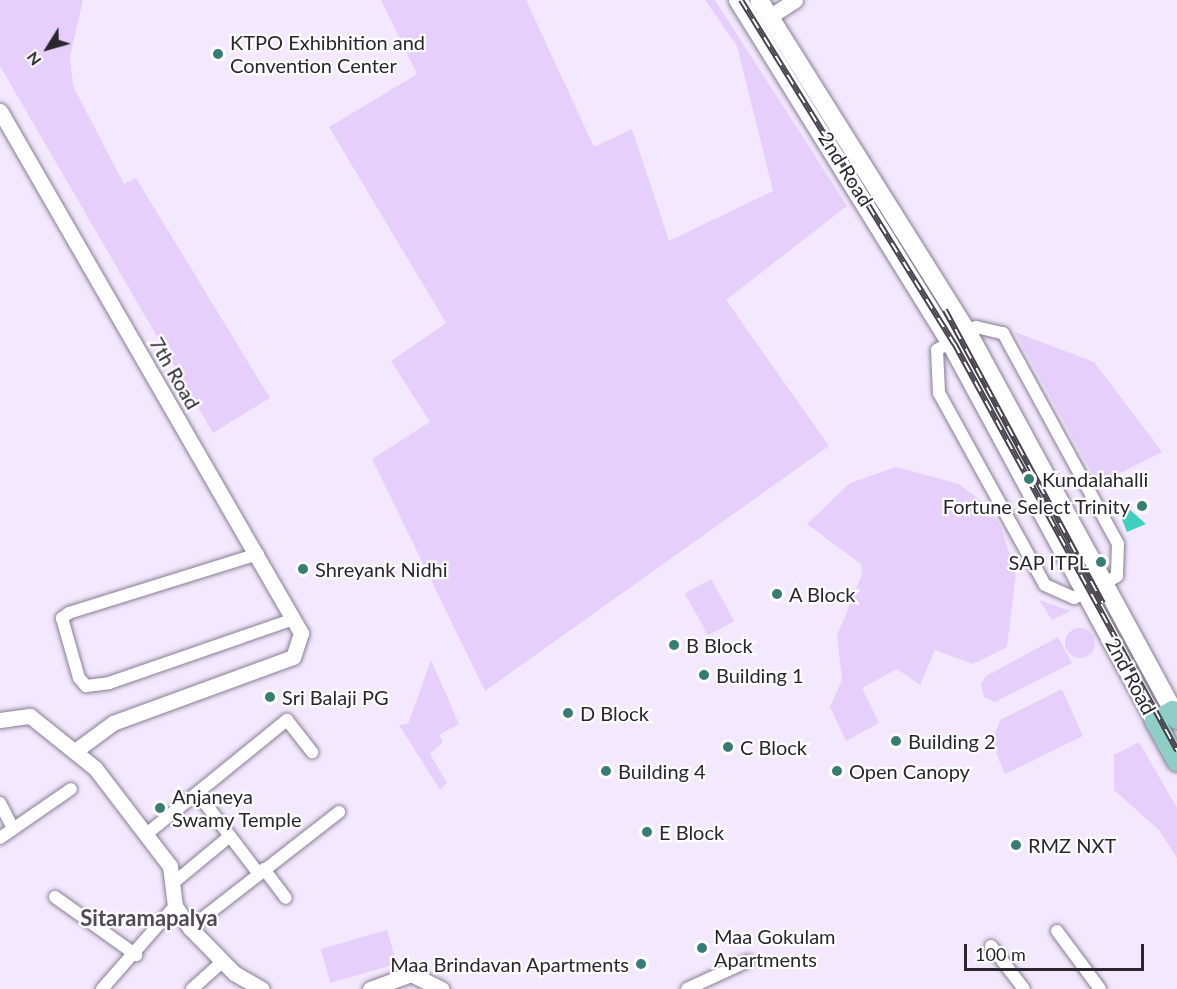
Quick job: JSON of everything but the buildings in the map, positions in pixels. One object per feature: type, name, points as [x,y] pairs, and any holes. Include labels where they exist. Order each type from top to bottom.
[{"type":"main road","name":"2nd Road","points":[[738,0],[950,342],[1177,761]]},
{"type":"main road","name":"2nd Road","points":[[759,0],[967,331],[1175,715]]},
{"type":"main road","points":[[1155,721],[1175,715]]},
{"type":"street","points":[[769,17],[795,0]]},
{"type":"street","name":"7th Road","points":[[0,111],[258,554],[301,633],[293,657],[112,723],[75,752]]},
{"type":"street","points":[[967,331],[976,327],[1003,333],[1118,544],[1117,576],[1103,584]]},
{"type":"street","points":[[950,342],[938,350],[936,383],[945,403],[1045,585],[1074,598],[1086,591]]},
{"type":"street","points":[[258,554],[69,613],[62,618],[79,678],[86,686],[109,683],[294,619]]},
{"type":"street","points":[[0,720],[30,716],[75,752],[149,832],[170,866],[175,906],[190,928],[222,962],[262,989]]},
{"type":"street","points":[[149,832],[287,720],[312,752]]},
{"type":"street","points":[[0,838],[71,789]]},
{"type":"street","points":[[198,794],[230,836],[286,898]]},
{"type":"street","points":[[0,803],[13,829]]},
{"type":"street","points":[[190,928],[339,812]]},
{"type":"street","points":[[172,884],[230,836]]},
{"type":"street","points":[[55,897],[135,955]]},
{"type":"street","points":[[102,989],[135,955],[175,906]]},
{"type":"street","points":[[1057,931],[1100,989]]},
{"type":"street","points":[[991,946],[1024,989]]},
{"type":"street","points":[[687,989],[748,961]]},
{"type":"street","points":[[192,989],[222,962]]},
{"type":"street","points":[[370,989],[411,974],[442,989]]},
{"type":"shaded area","points":[[0,0],[83,0],[70,57],[73,86],[124,184],[136,178],[270,398],[213,433],[0,66]]},
{"type":"shaded area","points":[[381,0],[526,0],[594,147],[632,129],[669,241],[773,191],[737,46],[705,0],[715,0],[847,206],[726,300],[829,446],[485,691],[372,459],[430,422],[391,361],[446,323],[329,127],[417,74]]},
{"type":"shaded area","points":[[1015,332],[1094,362],[1162,452],[1098,484]]},
{"type":"shaded area","points":[[896,467],[959,484],[983,502],[1001,527],[1016,575],[1007,647],[973,664],[935,650],[920,685],[897,669],[862,688],[879,723],[846,741],[830,707],[842,680],[837,636],[862,574],[861,564],[807,524],[850,483]]},
{"type":"shaded area","points":[[1129,509],[1146,524],[1127,532],[1119,512]]},
{"type":"shaded area","points":[[711,579],[734,621],[708,636],[685,594]]},
{"type":"shaded area","points":[[1039,600],[1071,611],[1052,620]]},
{"type":"shaded area","points":[[1080,628],[1091,632],[1095,643],[1091,654],[1080,658],[1069,654],[1065,643],[1069,632]]},
{"type":"shaded area","points":[[1058,637],[1072,663],[995,702],[984,697],[981,684],[986,676]]},
{"type":"shaded area","points":[[431,660],[459,724],[439,735],[443,742],[430,754],[447,783],[440,790],[399,725],[408,724]]},
{"type":"shaded area","points":[[1062,689],[1083,736],[1005,774],[992,743],[1000,720]]},
{"type":"shaded area","points":[[1139,742],[1177,808],[1177,858],[1159,830],[1114,790],[1114,755]]},
{"type":"shaded area","points":[[387,930],[397,964],[330,983],[321,949]]},
{"type":"railway","points":[[741,0],[954,343],[1177,751]]},
{"type":"railway","points":[[945,310],[1103,603]]},
{"type":"place","name":"KTPO Exhibhition and Convention Center","points":[[218,54]]},
{"type":"place","name":"Kundalahalli","points":[[1029,479]]},
{"type":"place","name":"Fortune Select Trinity","points":[[1142,506]]},
{"type":"place","name":"SAP ITPL","points":[[1101,562]]},
{"type":"place","name":"Shreyank Nidhi","points":[[303,569]]},
{"type":"place","name":"A Block","points":[[777,594]]},
{"type":"place","name":"B Block","points":[[674,645]]},
{"type":"place","name":"Building 1","points":[[704,675]]},
{"type":"place","name":"Sri Balaji PG","points":[[270,697]]},
{"type":"place","name":"D Block","points":[[568,713]]},
{"type":"place","name":"Building 2","points":[[896,741]]},
{"type":"place","name":"C Block","points":[[728,747]]},
{"type":"place","name":"Building 4","points":[[606,771]]},
{"type":"place","name":"Open Canopy","points":[[837,771]]},
{"type":"place","name":"Anjaneya Swamy Temple","points":[[160,808]]},
{"type":"place","name":"E Block","points":[[647,832]]},
{"type":"place","name":"RMZ NXT","points":[[1016,845]]},
{"type":"place","name":"Maa Gokulam Apartments","points":[[702,948]]},
{"type":"place","name":"Maa Brindavan Apartments","points":[[641,964]]},
{"type":"district","name":"Sitaramapalya","points":[[149,918]]}]
